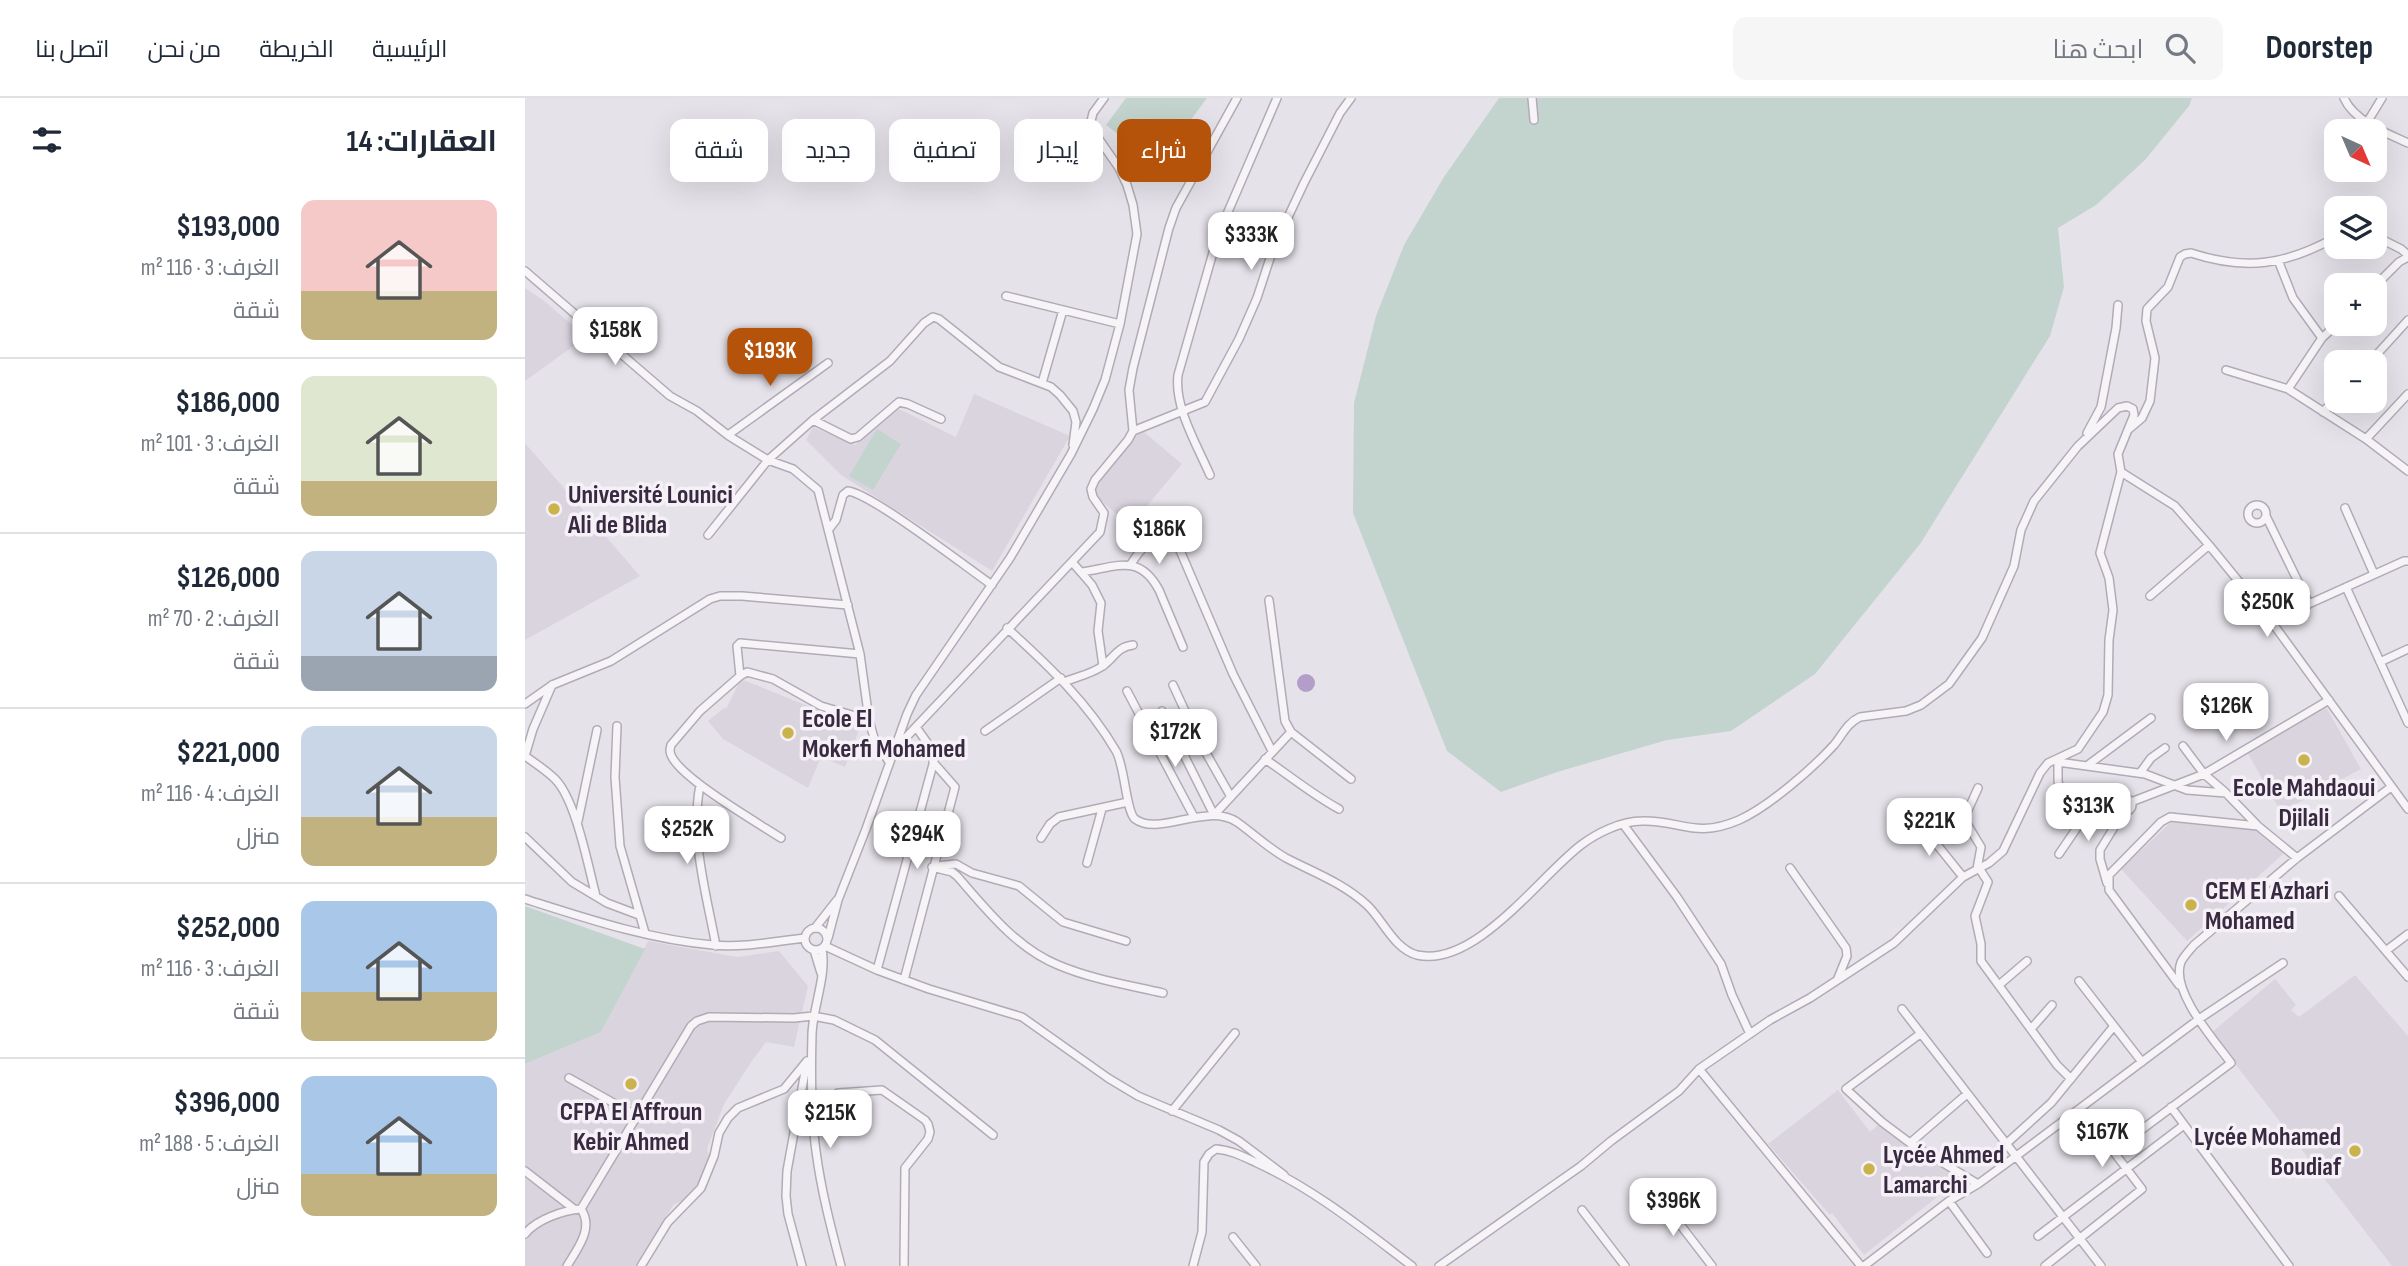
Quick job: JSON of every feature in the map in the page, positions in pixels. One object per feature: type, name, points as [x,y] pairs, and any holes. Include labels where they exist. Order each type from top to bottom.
[{"type":"street","points":[[822,946],[916,695],[992,585],[1072,452],[1100,394],[1120,324],[1137,234],[1133,205],[1123,176],[1091,129],[1093,113],[1104,98]]},
{"type":"street","points":[[893,752],[1007,628],[1095,539],[1103,523],[1104,513],[1091,493],[1092,484],[1125,444],[1132,431],[1129,390],[1168,228],[1176,208],[1237,98]]},
{"type":"street","points":[[1210,475],[1182,412],[1177,389],[1178,374],[1218,235],[1277,98]]},
{"type":"street","points":[[1132,431],[1205,402],[1257,298],[1273,248],[1340,113],[1351,98]]},
{"type":"street","points":[[1532,98],[1535,120]]},
{"type":"street","points":[[2344,98],[2349,108],[2365,119]]},
{"type":"street","points":[[2369,119],[2382,98]]},
{"type":"street","points":[[2387,134],[2408,143]]},
{"type":"street","points":[[2387,243],[2408,256],[2387,274]]},
{"type":"street","points":[[2128,430],[2142,418],[2150,401],[2155,358],[2146,321],[2147,309],[2168,287],[2181,257],[2191,253],[2229,264],[2264,263],[2316,249],[2324,244]]},
{"type":"street","points":[[2278,260],[2293,298],[2322,338],[2288,389]]},
{"type":"street","points":[[525,271],[670,396],[697,411],[728,436],[768,460],[793,469],[818,490],[860,654],[869,719],[874,738],[889,762]]},
{"type":"street","points":[[1006,296],[1120,324]]},
{"type":"street","points":[[2084,439],[2101,407],[2118,305]]},
{"type":"street","points":[[1042,383],[1063,310]]},
{"type":"street","points":[[708,535],[768,460],[813,420],[890,361],[924,323],[933,317],[999,367],[1051,387],[1060,395],[1073,411],[1076,422],[1072,452]]},
{"type":"street","points":[[2381,350],[2408,320]]},
{"type":"street","points":[[728,436],[828,363]]},
{"type":"street","points":[[2226,370],[2288,389],[2366,439],[2408,471]]},
{"type":"street","points":[[2366,439],[2408,394]]},
{"type":"street","points":[[813,420],[851,439],[858,437],[899,402],[941,419]]},
{"type":"street","points":[[1007,628],[1063,680],[1115,750],[1125,776],[1130,812],[1139,821],[1166,823],[1214,815],[1235,821],[1284,857],[1342,885],[1378,916],[1403,948],[1419,956],[1434,955],[1471,944],[1486,934],[1583,844],[1623,824],[1649,821],[1700,830],[1740,819],[1784,790],[1834,744],[1853,720],[1906,711],[1936,695],[1956,676],[1982,638],[2014,566],[2021,530],[2034,502],[2084,439],[2119,408],[2127,406],[2133,409],[2134,415],[2118,454],[2120,471],[2100,553],[2109,578],[2113,610],[2109,640],[2108,695],[2103,712],[2078,749],[2048,763],[2031,789],[2003,851],[1963,877],[1894,943],[1699,1069],[1679,1091],[1611,1141],[1572,1174],[1439,1266]]},
{"type":"street","points":[[2120,471],[2175,506],[2209,545],[2271,621],[2408,809]]},
{"type":"street","points":[[829,530],[836,520],[843,495],[848,491],[856,492],[992,585]]},
{"type":"street","points":[[2345,508],[2375,574]]},
{"type":"street","points":[[2266,516],[2309,604]]},
{"type":"street","points":[[1131,564],[1154,538],[1166,535],[1176,541],[1233,674],[1272,751]]},
{"type":"street","points":[[2150,596],[2209,545]]},
{"type":"street","points":[[2271,621],[2408,561]]},
{"type":"street","points":[[1072,562],[1082,572],[1101,603],[1098,631],[1103,667]]},
{"type":"street","points":[[1082,572],[1131,564],[1142,569],[1155,581],[1183,647]]},
{"type":"street","points":[[2346,587],[2408,723]]},
{"type":"street","points":[[525,704],[552,685],[611,661],[701,603],[720,596],[848,605]]},
{"type":"street","points":[[1269,600],[1285,721],[1291,732],[1351,779]]},
{"type":"street","points":[[740,676],[736,655],[740,643],[860,654]]},
{"type":"street","points":[[985,731],[1063,680],[1103,667],[1112,655],[1124,646],[1133,645]]},
{"type":"street","points":[[2380,662],[2408,649]]},
{"type":"street","points":[[781,838],[700,785],[671,758],[671,745],[701,711],[747,672],[773,679],[821,706],[869,719]]},
{"type":"street","points":[[552,685],[525,756],[557,780],[577,822],[596,896]]},
{"type":"street","points":[[1173,685],[1197,737],[1231,797]]},
{"type":"street","points":[[1127,691],[1194,817]]},
{"type":"street","points":[[2058,762],[2058,781],[2060,790],[2065,794],[2098,795],[2112,799],[2130,810],[2131,802],[2204,774],[2329,700]]},
{"type":"street","points":[[1162,711],[1214,815]]},
{"type":"street","points":[[2088,765],[2151,718]]},
{"type":"street","points":[[617,726],[615,777],[620,845],[645,933]]},
{"type":"street","points":[[877,970],[933,762],[933,751],[915,727]]},
{"type":"street","points":[[577,822],[597,730]]},
{"type":"street","points":[[1214,815],[1291,732]]},
{"type":"street","points":[[2183,746],[2204,774],[2258,826],[2297,858]]},
{"type":"street","points":[[2140,773],[2151,758],[2165,748]]},
{"type":"street","points":[[1265,759],[1313,795],[1339,809]]},
{"type":"street","points":[[904,980],[955,787],[933,762]]},
{"type":"street","points":[[2048,763],[2088,765],[2140,773],[2187,790],[2226,793]]},
{"type":"street","points":[[700,785],[695,808],[695,831],[716,946]]},
{"type":"street","points":[[2182,989],[2179,978],[2181,963],[2194,944],[2297,858],[2391,787]]},
{"type":"street","points":[[1978,788],[1964,819],[1980,847],[1978,869],[1988,882],[1975,916],[1981,944],[1981,961],[2056,1065],[2071,1079]]},
{"type":"street","points":[[2059,853],[2089,810],[2112,799]]},
{"type":"street","points":[[1041,838],[1050,824],[1059,817],[1128,802]]},
{"type":"street","points":[[2045,1266],[2142,1189],[2113,1151],[2231,1063],[2199,1019],[2182,989],[2109,890],[2100,850],[2122,807]]},
{"type":"street","points":[[1087,863],[1103,808]]},
{"type":"street","points":[[2107,883],[2114,868],[2161,822],[2170,817],[2258,826]]},
{"type":"street","points":[[1918,821],[1963,877]]},
{"type":"street","points":[[1623,824],[1677,897],[1721,964],[1750,1034]]},
{"type":"street","points":[[525,837],[572,882],[639,915]]},
{"type":"street","points":[[932,867],[955,864],[972,873],[1019,886],[1063,922],[1126,942]]},
{"type":"street","points":[[932,867],[957,876],[1013,936],[1041,957],[1076,972],[1163,993]]},
{"type":"street","points":[[1790,868],[1846,948],[1847,956],[1836,980]]},
{"type":"street","points":[[2339,896],[2408,977]]},
{"type":"street","points":[[525,899],[682,942],[716,946],[805,938]]},
{"type":"street","points":[[838,900],[815,928],[807,933],[807,946],[822,946],[904,980],[1022,1017],[1138,1096],[1239,1141],[1412,1266]]},
{"type":"street","points":[[815,928],[824,930],[822,973],[813,1016],[812,1036],[815,1150],[841,1266]]},
{"type":"street","points":[[2387,950],[2408,934]]},
{"type":"street","points":[[1999,985],[2027,961]]},
{"type":"street","points":[[1699,1069],[1862,1266],[1949,1201],[2015,1157],[2199,1019],[2283,963]]},
{"type":"street","points":[[2079,981],[2142,1062]]},
{"type":"street","points":[[2031,1029],[2052,1005]]},
{"type":"street","points":[[1902,1009],[2101,1266]]},
{"type":"street","points":[[525,1232],[544,1220],[577,1209],[691,1026],[709,1017],[813,1016],[834,1020],[866,1034],[993,1135]]},
{"type":"street","points":[[2006,1144],[2051,1103],[2115,1026]]},
{"type":"street","points":[[1172,1111],[1235,1033]]},
{"type":"street","points":[[1920,1034],[1846,1089],[1910,1143],[1978,1184]]},
{"type":"street","points":[[801,1266],[787,1214],[787,1171],[812,1036]]},
{"type":"street","points":[[641,1266],[668,1222],[701,1188],[714,1156],[719,1133],[727,1118],[738,1108],[784,1089],[807,1061]]},
{"type":"street","points":[[569,1078],[637,1116]]},
{"type":"street","points":[[814,1122],[832,1114],[833,1097],[838,1093],[876,1089],[886,1091],[925,1120],[930,1132],[928,1139],[905,1168],[904,1266]]},
{"type":"street","points":[[1910,1143],[1967,1094]]},
{"type":"street","points":[[2171,1107],[2289,1266]]},
{"type":"street","points":[[2038,1236],[2184,1125]]},
{"type":"street","points":[[1193,1266],[1202,1232],[1204,1163],[1209,1154],[1216,1149],[1228,1150],[1284,1175]]},
{"type":"street","points":[[525,1171],[586,1216],[583,1240],[567,1266]]},
{"type":"street","points":[[1655,1192],[1712,1266]]},
{"type":"street","points":[[1949,1201],[1987,1253]]},
{"type":"street","points":[[1582,1210],[1625,1266]]},
{"type":"street","points":[[1233,1237],[1256,1266]]},
{"type":"shaded area","points":[[1126,98],[1207,98],[1191,119],[1117,119],[1117,133],[1106,125]]},
{"type":"shaded area","points":[[1499,98],[2192,98],[2189,106],[2145,160],[2096,205],[2058,228],[2064,287],[2050,336],[1920,544],[1815,674],[1731,731],[1667,740],[1557,772],[1501,792],[1447,751],[1353,513],[1354,403],[1376,316],[1404,245],[1444,177]]},
{"type":"shaded area","points":[[525,288],[586,337],[525,381]]},
{"type":"shaded area","points":[[974,394],[1070,436],[992,571],[841,475],[806,440],[813,427],[855,445],[897,408],[956,437]]},
{"type":"shaded area","points":[[877,429],[901,444],[873,490],[849,476]]},
{"type":"shaded area","points":[[1138,432],[1144,432],[1182,464],[1130,526],[1097,497],[1095,488]]},
{"type":"shaded area","name":"Université Lounici Ali de Blida","points":[[525,443],[640,576],[525,640]]},
{"type":"shaded area","points":[[1302,674],[1310,674],[1315,683],[1313,690],[1302,692],[1297,687],[1297,679]]},
{"type":"shaded area","name":"Ecole El Mokerfi Mohamed","points":[[741,679],[860,727],[845,767],[821,757],[808,788],[723,739],[708,721],[726,709]]},
{"type":"shaded area","name":"Ecole Mahdaoui Djilali","points":[[2326,707],[2361,769],[2281,812],[2247,752]]},
{"type":"shaded area","name":"CEM El Azhari Mohamed","points":[[2171,822],[2256,830],[2284,853],[2187,941],[2121,869]]},
{"type":"shaded area","points":[[525,906],[645,949],[601,1032],[525,1064]]},
{"type":"shaded area","name":"CFPA El Affroun Kebir Ahmed","points":[[648,941],[737,957],[779,951],[808,986],[794,1047],[766,1042],[752,1061],[724,1104],[707,1149],[710,1157],[690,1199],[674,1204],[635,1266],[525,1266],[525,1064],[601,1032]]},
{"type":"shaded area","name":"Lycée Mohamed Boudiaf","points":[[2355,975],[2408,1036],[2408,1266],[2392,1266],[2211,1033],[2275,979],[2296,1005],[2291,1010],[2299,1017]]},
{"type":"shaded area","name":"Lycée Ahmed Lamarchi","points":[[1838,1090],[1870,1132],[1878,1125],[1961,1178],[1864,1255],[1832,1213],[1830,1215],[1768,1144]]},
{"type":"place","name":"Université Lounici Ali de Blida","points":[[554,509]]},
{"type":"place","name":"Ecole El Mokerfi Mohamed","points":[[788,733]]},
{"type":"place","name":"Ecole Mahdaoui Djilali","points":[[2304,760]]},
{"type":"place","name":"CEM El Azhari Mohamed","points":[[2191,905]]},
{"type":"place","name":"CFPA El Affroun Kebir Ahmed","points":[[631,1084]]},
{"type":"place","name":"Lycée Mohamed Boudiaf","points":[[2355,1151]]},
{"type":"place","name":"Lycée Ahmed Lamarchi","points":[[1869,1169]]}]
